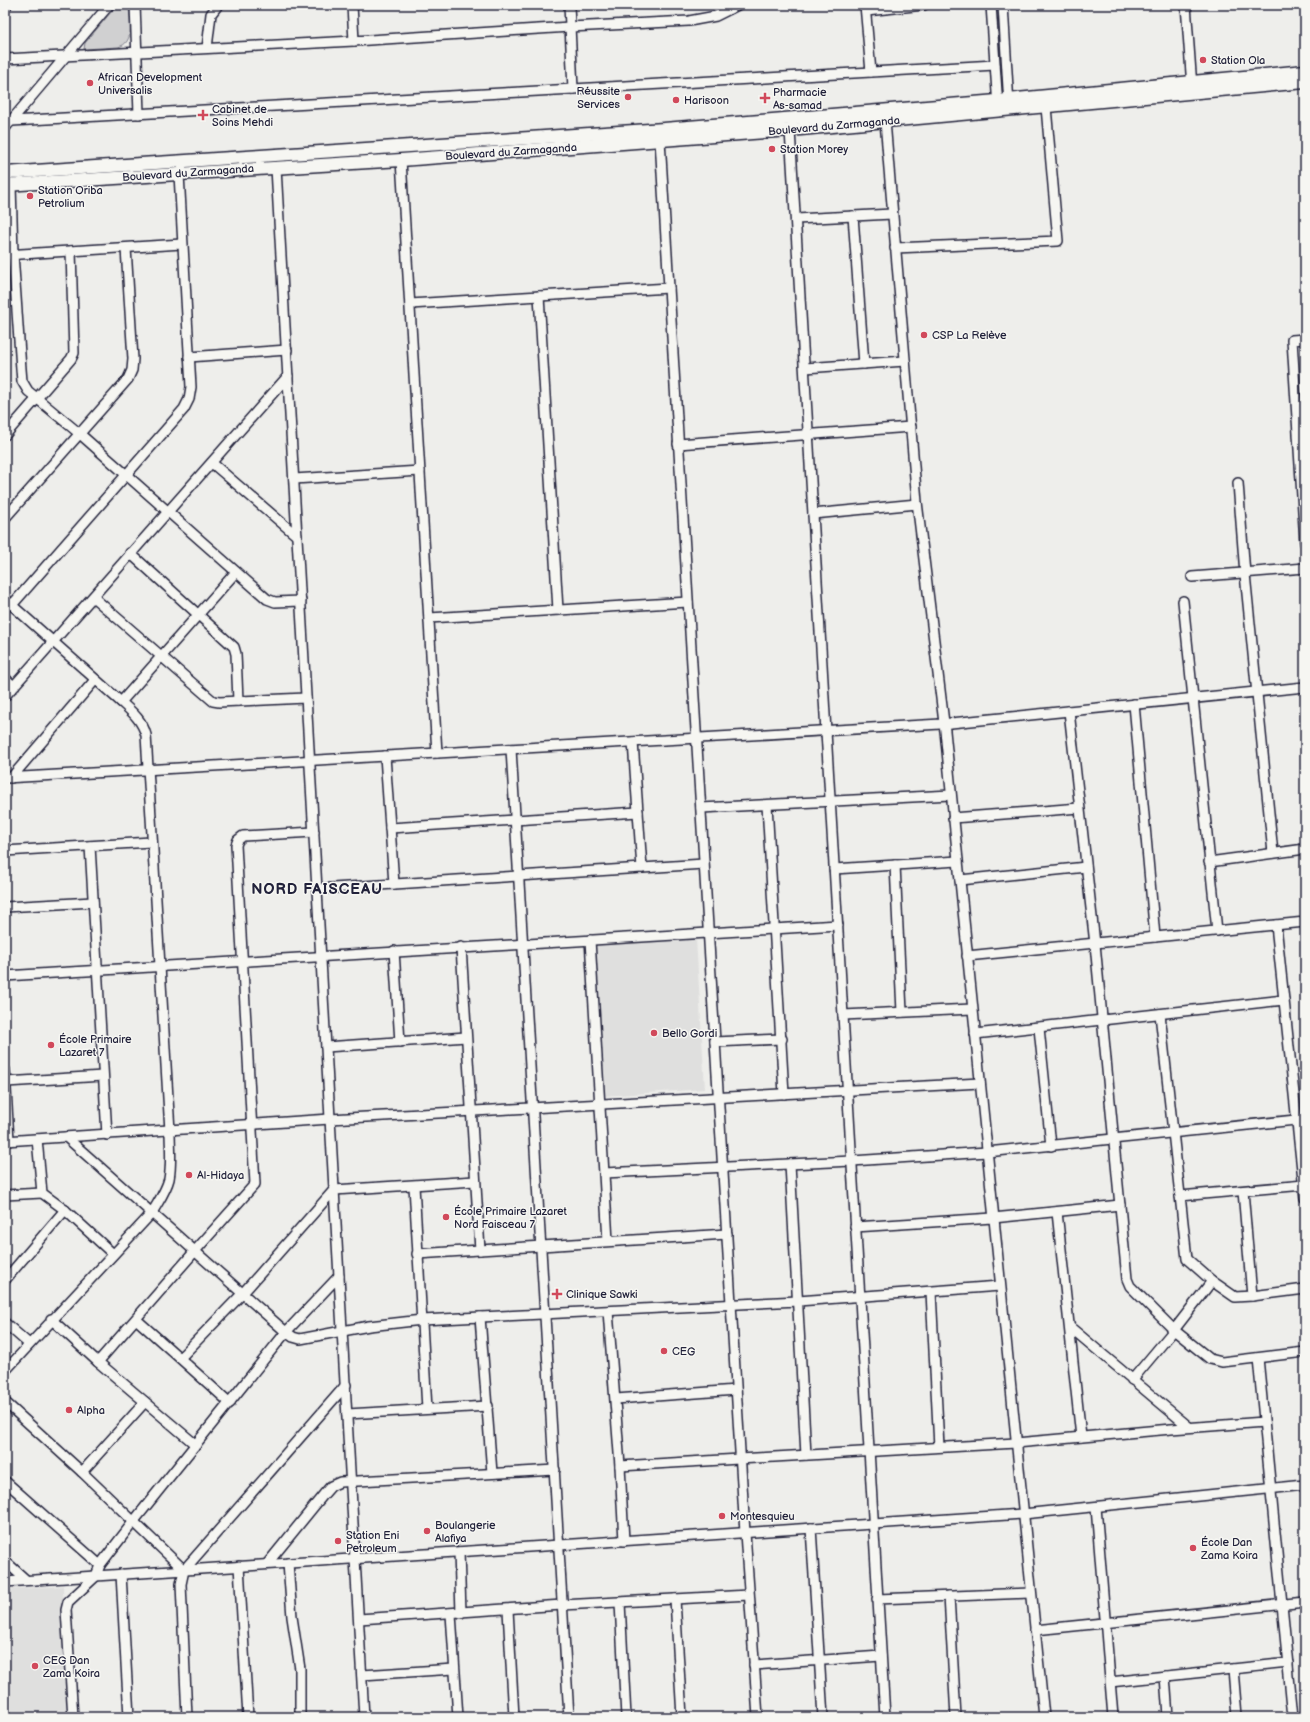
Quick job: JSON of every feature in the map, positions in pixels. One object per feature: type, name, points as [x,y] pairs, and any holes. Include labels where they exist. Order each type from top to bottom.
[{"type":"main road","points":[[1006,106],[1284,78],[1305,71]]},
{"type":"main road","points":[[1284,78],[1305,82]]},
{"type":"main road","points":[[1006,106],[1046,107],[1192,87]]},
{"type":"main road","name":"Boulevard du Zarmaganda","points":[[8,185],[401,160],[790,130],[885,121],[1006,106]]},
{"type":"main road","name":"Boulevard du Zarmaganda","points":[[5,173],[1006,106]]},
{"type":"street","points":[[135,5],[139,114]]},
{"type":"street","points":[[207,48],[212,14],[218,5]]},
{"type":"street","points":[[352,5],[354,41]]},
{"type":"street","points":[[569,5],[573,89]]},
{"type":"street","points":[[5,59],[354,41],[689,21],[716,16],[738,5]]},
{"type":"street","points":[[871,72],[865,8],[924,5]]},
{"type":"street","points":[[991,5],[995,65],[1006,106]]},
{"type":"street","points":[[1003,5],[1006,106]]},
{"type":"street","points":[[1186,5],[1192,87]]},
{"type":"street","points":[[5,128],[65,57],[105,6]]},
{"type":"street","points":[[12,121],[995,65]]},
{"type":"street","points":[[896,248],[1058,241],[1046,107]]},
{"type":"street","points":[[885,121],[917,504],[944,724],[1044,1717]]},
{"type":"street","points":[[790,130],[884,1717]]},
{"type":"street","points":[[660,140],[740,1460],[758,1717]]},
{"type":"street","points":[[401,160],[437,753]]},
{"type":"street","points":[[276,168],[364,1717]]},
{"type":"street","points":[[5,1371],[152,1213],[169,1180],[170,1131],[146,735],[144,726],[139,719],[121,702],[52,643],[9,602],[126,475],[184,409],[189,399],[191,387],[179,174]]},
{"type":"street","points":[[8,185],[9,254],[22,381],[28,391],[80,434],[267,599],[275,602],[301,601]]},
{"type":"street","points":[[796,220],[892,214]]},
{"type":"street","points":[[853,216],[864,364]]},
{"type":"street","points":[[9,254],[182,244]]},
{"type":"street","points":[[5,518],[128,379],[132,370],[133,359],[126,248]]},
{"type":"street","points":[[5,435],[71,359],[74,353],[71,251]]},
{"type":"street","points":[[410,304],[669,288]]},
{"type":"street","points":[[539,296],[558,610]]},
{"type":"street","points":[[1305,339],[1292,340],[1305,543]]},
{"type":"street","points":[[189,357],[287,350]]},
{"type":"street","points":[[804,368],[905,362]]},
{"type":"street","points":[[5,696],[288,376]]},
{"type":"street","points":[[678,444],[911,427]]},
{"type":"street","points":[[212,463],[297,536]]},
{"type":"street","points":[[294,479],[420,471]]},
{"type":"street","points":[[1238,483],[1256,692],[1273,853]]},
{"type":"street","points":[[813,514],[917,504]]},
{"type":"street","points":[[130,554],[199,614],[234,647],[236,654],[238,701]]},
{"type":"street","points":[[1192,577],[1245,574],[1305,568]]},
{"type":"street","points":[[121,702],[236,572]]},
{"type":"street","points":[[93,597],[162,656],[207,698],[213,701],[306,698]]},
{"type":"street","points":[[1183,601],[1217,931]]},
{"type":"street","points":[[429,618],[688,602]]},
{"type":"street","points":[[5,678],[14,687]]},
{"type":"street","points":[[8,778],[95,680]]},
{"type":"street","points":[[8,778],[944,724],[1305,686]]},
{"type":"street","points":[[1134,704],[1155,938]]},
{"type":"street","points":[[1069,711],[1095,944],[1128,1283],[1174,1330],[1210,1359],[1222,1362],[1305,1352]]},
{"type":"street","points":[[633,742],[642,868]]},
{"type":"street","points":[[511,749],[560,1545],[569,1717]]},
{"type":"street","points":[[385,756],[394,884]]},
{"type":"street","points":[[701,808],[951,795]]},
{"type":"street","points":[[767,805],[782,1039],[784,1094]]},
{"type":"street","points":[[953,818],[1079,808]]},
{"type":"street","points":[[390,828],[638,812]]},
{"type":"street","points":[[98,1362],[255,1184],[236,845],[238,840],[243,836],[314,832]]},
{"type":"street","points":[[5,851],[152,842]]},
{"type":"street","points":[[90,846],[106,1135]]},
{"type":"street","points":[[1209,862],[1305,849]]},
{"type":"street","points":[[834,869],[958,861]]},
{"type":"street","points":[[317,889],[704,864]]},
{"type":"street","points":[[895,865],[902,1012]]},
{"type":"street","points":[[960,880],[1086,867]]},
{"type":"street","points":[[5,907],[93,902]]},
{"type":"street","points":[[967,956],[1305,922]]},
{"type":"street","points":[[5,976],[97,969],[242,962],[394,951],[838,925]]},
{"type":"street","points":[[1276,925],[1284,1000],[1301,1120],[1305,1198]]},
{"type":"street","points":[[590,940],[608,1241]]},
{"type":"street","points":[[461,947],[480,1250]]},
{"type":"street","points":[[394,951],[400,1042]]},
{"type":"street","points":[[975,1034],[1284,1000]]},
{"type":"street","points":[[843,1015],[972,1009]]},
{"type":"street","points":[[1160,1014],[1187,1259],[1235,1297],[1305,1289]]},
{"type":"street","points":[[1039,1028],[1051,1146]]},
{"type":"street","points":[[326,1047],[466,1038]]},
{"type":"street","points":[[715,1042],[782,1039]]},
{"type":"street","points":[[5,1070],[7,1141],[252,1126],[330,1119],[533,1109],[718,1097],[980,1083]]},
{"type":"street","points":[[6,1082],[103,1076]]},
{"type":"street","points":[[604,1173],[852,1161],[987,1152],[1301,1120]]},
{"type":"street","points":[[66,1137],[286,1332],[292,1337],[300,1339],[369,1326],[422,1320],[798,1301],[1000,1286]]},
{"type":"street","points":[[37,1139],[42,1193]]},
{"type":"street","points":[[790,1164],[806,1455]]},
{"type":"street","points":[[180,1358],[243,1293],[334,1190],[475,1181]]},
{"type":"street","points":[[1180,1196],[1304,1185]]},
{"type":"street","points":[[414,1186],[427,1409]]},
{"type":"street","points":[[1244,1191],[1252,1296]]},
{"type":"street","points":[[5,1195],[42,1193],[65,1210],[113,1254]]},
{"type":"street","points":[[855,1227],[993,1218],[1120,1205]]},
{"type":"street","points":[[5,1280],[65,1210]]},
{"type":"street","points":[[1057,1212],[1081,1436]]},
{"type":"street","points":[[417,1254],[726,1234]]},
{"type":"street","points":[[73,1717],[66,1610],[68,1602],[96,1576],[100,1566],[134,1521],[286,1332],[339,1276]]},
{"type":"street","points":[[1132,1380],[1174,1330],[1212,1280]]},
{"type":"street","points":[[931,1292],[939,1447]]},
{"type":"street","points":[[608,1311],[616,1399],[624,1541]]},
{"type":"street","points":[[480,1317],[492,1473]]},
{"type":"street","points":[[52,1319],[98,1362],[196,1445]]},
{"type":"street","points":[[136,1319],[230,1403]]},
{"type":"street","points":[[5,1323],[29,1344]]},
{"type":"street","points":[[1070,1327],[1189,1427]]},
{"type":"street","points":[[1258,1358],[1293,1717]]},
{"type":"street","points":[[187,1717],[182,1584],[184,1570],[346,1386]]},
{"type":"street","points":[[616,1399],[736,1390]]},
{"type":"street","points":[[5,1402],[82,1472],[184,1570]]},
{"type":"street","points":[[82,1472],[145,1402]]},
{"type":"street","points":[[347,1414],[488,1406]]},
{"type":"street","points":[[620,1466],[1016,1443],[1081,1436],[1264,1422]]},
{"type":"street","points":[[267,1564],[331,1486],[340,1482],[555,1470]]},
{"type":"street","points":[[5,1481],[100,1566]]},
{"type":"street","points":[[5,1582],[1023,1514],[1305,1485]]},
{"type":"street","points":[[1096,1507],[1113,1717]]},
{"type":"street","points":[[811,1528],[823,1717]]},
{"type":"street","points":[[459,1552],[461,1613]]},
{"type":"street","points":[[5,1561],[26,1580]]},
{"type":"street","points":[[288,1563],[292,1617],[300,1669],[300,1717]]},
{"type":"street","points":[[239,1566],[248,1717]]},
{"type":"street","points":[[121,1574],[129,1717]]},
{"type":"street","points":[[878,1599],[1031,1593]]},
{"type":"street","points":[[359,1619],[451,1614],[562,1605],[749,1595]]},
{"type":"street","points":[[949,1596],[956,1717]]},
{"type":"street","points":[[675,1599],[682,1717]]},
{"type":"street","points":[[1035,1630],[1305,1602]]},
{"type":"street","points":[[620,1603],[626,1717]]},
{"type":"street","points":[[508,1610],[514,1717]]},
{"type":"street","points":[[451,1614],[458,1717]]},
{"type":"street","points":[[754,1665],[881,1656]]},
{"type":"street","points":[[1110,1682],[1288,1663]]},
{"type":"street","points":[[362,1675],[454,1669]]},
{"type":"street","points":[[1233,1669],[1237,1717]]},
{"type":"street","points":[[1165,1676],[1168,1717]]},
{"type":"shaded area","points":[[117,5],[129,5],[130,30],[127,41],[124,45],[118,47],[84,49],[85,43]]},
{"type":"shaded area","points":[[696,938],[705,1089],[604,1096],[594,945]]},
{"type":"shaded area","points":[[63,1586],[67,1717],[5,1717],[5,1589]]},
{"type":"place","name":"Station Ola","points":[[1203,60]]},
{"type":"place","name":"African Development Universalis","points":[[90,83]]},
{"type":"place","name":"Réussite Services","points":[[628,97]]},
{"type":"place","name":"Pharmacie As-samad","points":[[765,98]]},
{"type":"place","name":"Harisoon","points":[[676,100]]},
{"type":"place","name":"Cabinet de Soins Mehdi","points":[[203,115]]},
{"type":"place","name":"Station Morey","points":[[772,149]]},
{"type":"place","name":"Station Oriba Petrolium","points":[[30,196]]},
{"type":"place","name":"CSP La Relève","points":[[924,335]]},
{"type":"place","name":"Bello Gordi","points":[[654,1033]]},
{"type":"place","name":"École Primaire Lazaret 7","points":[[51,1045]]},
{"type":"place","name":"Al-Hidaya","points":[[189,1175]]},
{"type":"place","name":"École Primaire Lazaret Nord Faisceau 7","points":[[446,1217]]},
{"type":"place","name":"Clinique Sawki","points":[[557,1294]]},
{"type":"place","name":"CEG","points":[[664,1351]]},
{"type":"place","name":"Alpha","points":[[69,1410]]},
{"type":"place","name":"Montesquieu","points":[[722,1516]]},
{"type":"place","name":"Boulangerie Alafiya","points":[[427,1531]]},
{"type":"place","name":"Station Eni Petroleum","points":[[338,1541]]},
{"type":"place","name":"École Dan Zama Koira","points":[[1193,1548]]},
{"type":"place","name":"CEG Dan Zama Koira","points":[[35,1666]]},
{"type":"district","name":"NORD FAISCEAU","points":[[317,889]]}]
